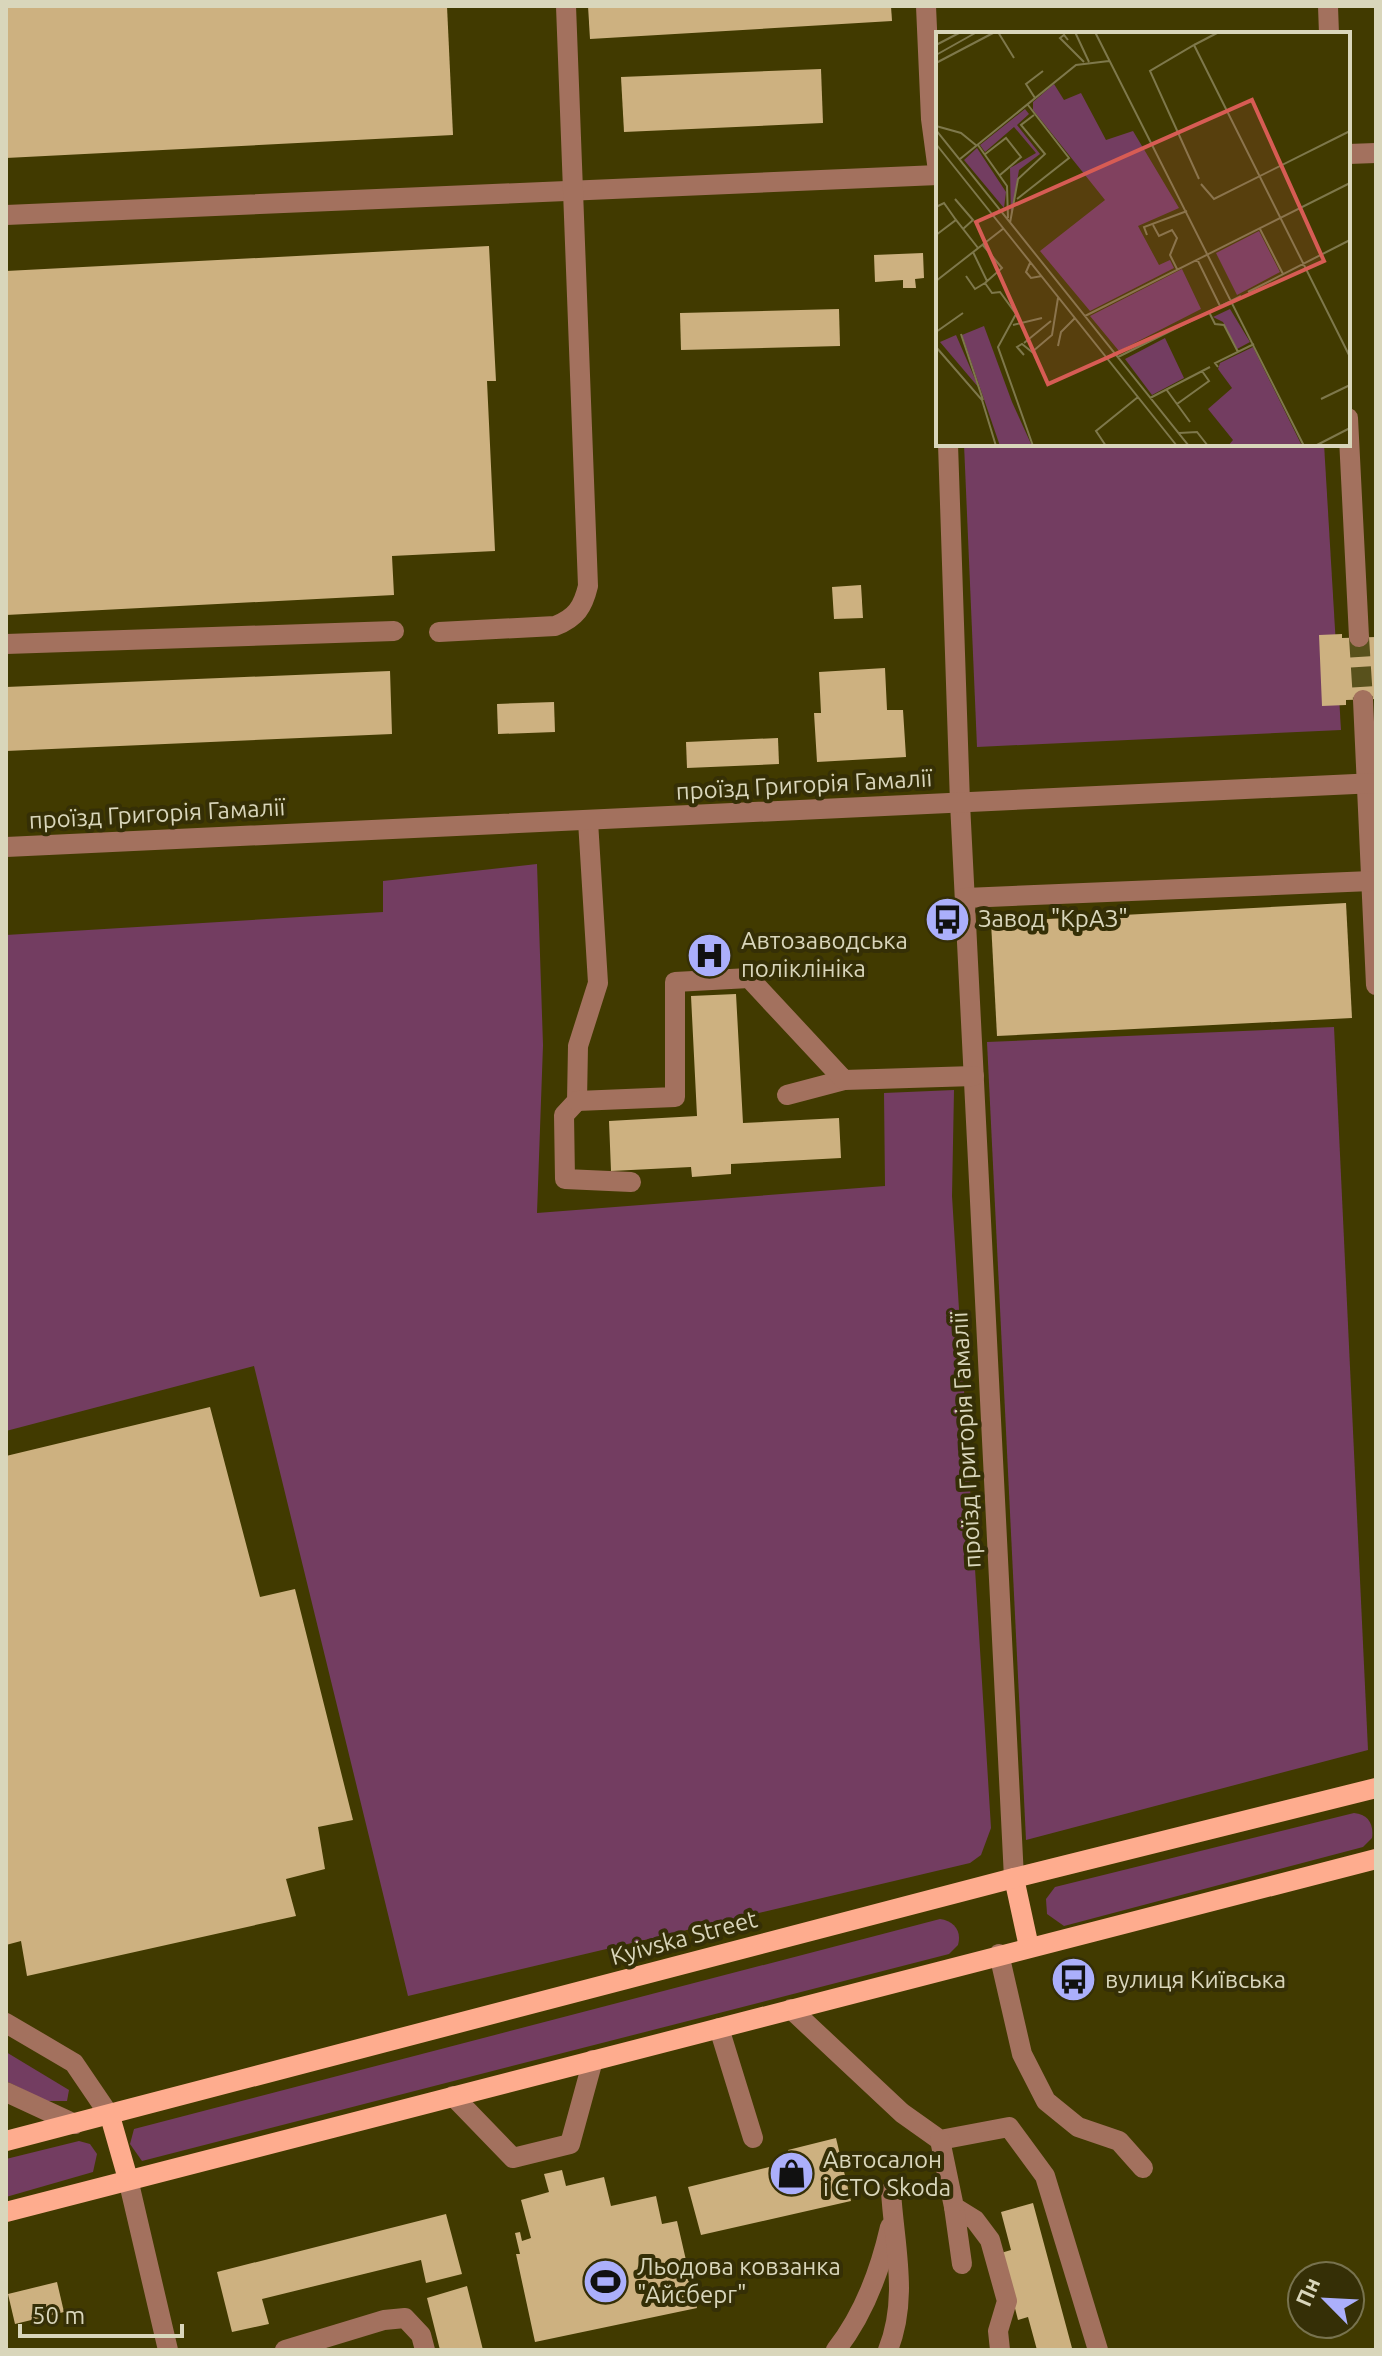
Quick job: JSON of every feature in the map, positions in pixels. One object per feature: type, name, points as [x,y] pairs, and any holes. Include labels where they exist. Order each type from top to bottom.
[{"type":"main road","name":"Kyivska Street","points":[[6,2141],[1014,1878],[1376,1788]]},
{"type":"main road","points":[[6,2212],[1376,1859]]},
{"type":"main road","points":[[1014,1878],[1029,1947]]},
{"type":"main road","points":[[110,2116],[128,2179]]},
{"type":"street","points":[[439,632],[555,626],[571,620],[584,603],[588,586],[566,6]]},
{"type":"street","points":[[926,6],[931,119],[936,158]]},
{"type":"street","points":[[1328,6],[1329,32]]},
{"type":"street","points":[[1350,154],[1376,153]]},
{"type":"street","points":[[6,215],[936,173]]},
{"type":"street","points":[[948,446],[960,803],[1372,783]]},
{"type":"street","points":[[1349,446],[1359,637]]},
{"type":"street","points":[[6,644],[394,631]]},
{"type":"street","points":[[1363,700],[1372,783],[1371,881],[1376,982]]},
{"type":"street","name":"проїзд Григорія Гамалії","points":[[6,847],[960,803],[1014,1878]]},
{"type":"street","points":[[588,821],[598,983],[578,1046],[577,1101],[564,1115],[565,1179],[631,1182]]},
{"type":"street","points":[[965,898],[1371,881]]},
{"type":"street","points":[[577,1101],[675,1097],[675,982],[749,978],[844,1080]]},
{"type":"street","points":[[787,1095],[844,1080],[974,1076]]},
{"type":"street","points":[[999,1954],[1022,2054],[1046,2101],[1078,2127],[1119,2141],[1143,2168]]},
{"type":"street","points":[[791,2009],[892,2104],[940,2140],[962,2264]]},
{"type":"street","points":[[6,2023],[74,2063],[110,2116]]},
{"type":"street","points":[[719,2028],[753,2138]]},
{"type":"street","points":[[453,2096],[513,2158],[570,2144],[593,2060]]},
{"type":"street","points":[[6,2092],[75,2124]]},
{"type":"street","points":[[940,2140],[972,2131],[1009,2127],[1045,2176],[1098,2350]]},
{"type":"street","points":[[128,2179],[168,2350]]},
{"type":"street","points":[[888,2350],[896,2331],[901,2275],[891,2191]]},
{"type":"street","points":[[954,2207],[975,2220],[990,2240],[1007,2301],[998,2331],[1000,2350]]},
{"type":"street","points":[[836,2350],[851,2331],[882,2265],[893,2214]]},
{"type":"street","points":[[285,2350],[384,2320],[405,2318],[421,2335],[425,2350]]},
{"type":"shaded area","points":[[964,446],[1324,446],[1341,730],[977,747]]},
{"type":"shaded area","points":[[537,864],[543,1045],[537,1213],[885,1186],[884,1093],[954,1090],[952,1196],[991,1828],[981,1855],[970,1863],[408,1996],[254,1366],[6,1431],[6,935],[383,912],[383,881]]},
{"type":"shaded area","points":[[1334,1027],[1368,1750],[1026,1840],[987,1042]]},
{"type":"shaded area","points":[[1354,1813],[1366,1818],[1372,1828],[1372,1838],[1363,1847],[1064,1926],[1047,1914],[1046,1899],[1055,1887]]},
{"type":"shaded area","points":[[940,1919],[953,1924],[958,1931],[958,1945],[949,1954],[142,2161],[130,2144],[134,2129]]},
{"type":"shaded area","points":[[6,2052],[69,2090],[67,2101],[46,2101],[6,2081]]},
{"type":"shaded area","points":[[79,2141],[90,2144],[97,2154],[93,2172],[6,2197],[6,2159]]},
{"type":"building","points":[[6,6],[447,6],[453,135],[6,158]]},
{"type":"building","points":[[588,6],[891,6],[892,21],[590,39]]},
{"type":"building","points":[[821,69],[823,123],[624,132],[621,77]]},
{"type":"building","points":[[489,246],[496,381],[487,381],[495,551],[392,556],[394,595],[6,615],[6,271]]},
{"type":"building","points":[[923,253],[924,278],[915,279],[916,288],[903,288],[903,280],[875,282],[874,255]]},
{"type":"building","points":[[839,309],[840,346],[681,350],[680,313]]},
{"type":"building","points":[[861,585],[863,618],[834,619],[832,587]]},
{"type":"building","points":[[1342,634],[1342,638],[1376,637],[1376,699],[1346,700],[1346,705],[1322,706],[1319,635]]},
{"type":"building","points":[[885,668],[887,710],[903,710],[906,757],[817,762],[814,713],[821,713],[819,672]]},
{"type":"building","points":[[390,671],[392,734],[6,751],[6,687]]},
{"type":"building","points":[[554,702],[555,732],[498,734],[497,704]]},
{"type":"building","points":[[778,738],[779,764],[687,768],[686,742]]},
{"type":"building","points":[[1346,903],[1352,1018],[997,1036],[991,922]]},
{"type":"building","points":[[736,994],[743,1123],[839,1118],[841,1158],[731,1164],[731,1174],[692,1177],[691,1167],[611,1171],[609,1121],[697,1116],[691,996]]},
{"type":"building","points":[[210,1407],[260,1597],[295,1589],[353,1820],[318,1827],[325,1869],[286,1879],[296,1916],[27,1976],[21,1941],[6,1945],[6,1456]]},
{"type":"building","name":"Автосалон і СТО Skoda","points":[[836,2138],[851,2201],[701,2235],[688,2187],[790,2162],[788,2150]]},
{"type":"building","name":"Льодова ковзанка \"Айсберг\"","points":[[562,2170],[566,2186],[604,2177],[611,2206],[656,2196],[662,2224],[677,2221],[697,2308],[535,2342],[516,2254],[520,2254],[515,2233],[520,2232],[522,2241],[531,2238],[521,2200],[549,2192],[544,2174]]},
{"type":"building","points":[[1033,2203],[1072,2348],[1066,2350],[1037,2350],[1028,2317],[1018,2320],[1001,2253],[1011,2250],[1001,2212]]},
{"type":"building","points":[[446,2214],[462,2274],[426,2283],[421,2260],[262,2299],[269,2324],[232,2332],[217,2272]]},
{"type":"building","points":[[57,2282],[64,2312],[15,2324],[8,2294]]},
{"type":"building","points":[[467,2286],[483,2350],[440,2350],[427,2298]]},
{"type":"tunnel","points":[[1359,637],[1363,700]]},
{"type":"place","name":"Завод \"КрАЗ\"","points":[[947,919]]},
{"type":"place","name":"Автозаводська поліклініка","points":[[710,955]]},
{"type":"place","name":"вулиця Київська","points":[[1074,1980]]},
{"type":"place","name":"Автосалон і СТО Skoda","points":[[792,2174]]},
{"type":"place","name":"Льодова ковзанка \"Айсберг\"","points":[[606,2281]]}]
